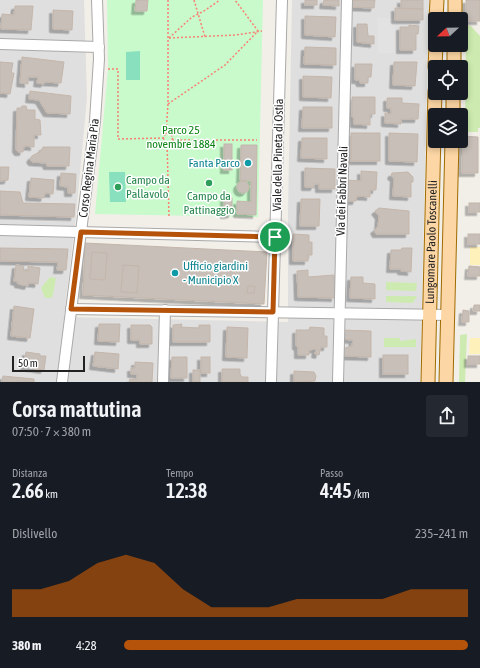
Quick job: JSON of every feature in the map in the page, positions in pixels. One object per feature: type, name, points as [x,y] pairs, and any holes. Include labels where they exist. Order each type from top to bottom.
[{"type":"main road","points":[[436,12],[437,0]]},
{"type":"main road","points":[[455,0],[455,12]]},
{"type":"main road","name":"Lungomare Paolo Toscanelli","points":[[428,382],[435,100]]},
{"type":"main road","name":"Lungomare Paolo Toscanelli","points":[[446,382],[449,315],[452,148]]},
{"type":"street","name":"Corso Regina Maria Pia","points":[[62,382],[95,122],[99,47],[97,0]]},
{"type":"street","name":"Viale della Pineta di Ostia","points":[[272,382],[282,0]]},
{"type":"street","name":"Via dei Fabbri Navali","points":[[338,382],[347,0]]},
{"type":"street","points":[[0,44],[99,47]]},
{"type":"street","name":"Lungomare Paolo Toscanelli","points":[[433,168],[452,168]]},
{"type":"street","points":[[0,230],[275,237]]},
{"type":"street","points":[[71,309],[430,315]]},
{"type":"street","points":[[163,382],[165,310]]},
{"type":"street","name":"Lungomare Paolo Toscanelli","points":[[430,315],[449,315]]},
{"type":"path","points":[[164,138],[166,134],[168,104],[168,0]]},
{"type":"path","points":[[194,0],[205,37]]},
{"type":"path","points":[[169,38],[192,16],[198,14],[220,0]]},
{"type":"path","points":[[235,0],[258,31]]},
{"type":"path","points":[[168,104],[225,65],[258,31]]},
{"type":"path","points":[[169,38],[205,37],[262,31]]},
{"type":"path","points":[[108,69],[118,69],[118,139],[164,138]]},
{"type":"path","points":[[166,134],[172,135],[172,140]]},
{"type":"path","points":[[164,138],[167,142],[169,216]]},
{"type":"path","points":[[167,142],[172,140],[257,140]]},
{"type":"shaded area","points":[[0,0],[84,0],[87,98],[76,215],[64,317],[288,322],[288,210],[292,0],[429,0],[420,382],[0,382]]},
{"type":"shaded area","points":[[377,18],[395,18],[396,53],[378,53]]},
{"type":"green space","name":"Parco 25 novembre 1884","points":[[107,0],[263,0],[258,217],[95,214],[108,69]]},
{"type":"green space","points":[[468,25],[471,26],[480,36],[480,128],[478,128],[478,132],[468,132],[468,108],[465,108],[465,100],[468,100],[468,60],[466,60],[466,52],[468,52]]},
{"type":"green space","points":[[140,51],[140,80],[126,80],[126,52]]},
{"type":"green space","points":[[109,172],[125,172],[126,202],[110,202]]},
{"type":"green space","points":[[50,277],[56,278],[53,295],[51,298],[45,298],[41,288]]},
{"type":"green space","points":[[386,282],[417,283],[416,291],[386,290]]},
{"type":"green space","points":[[386,296],[417,296],[413,303],[386,302]]},
{"type":"green space","points":[[467,334],[465,382],[459,382],[460,335]]},
{"type":"green space","points":[[384,338],[400,338],[400,341],[416,339],[416,347],[384,347]]},
{"type":"sand","points":[[470,247],[480,247],[480,265],[470,265]]},
{"type":"sand","points":[[470,338],[480,338],[480,354],[469,354]]},
{"type":"building","points":[[136,0],[148,0],[147,11],[135,11]]},
{"type":"building","points":[[305,0],[317,0],[317,5],[305,5]]},
{"type":"building","points":[[324,0],[339,0],[339,6],[323,5]]},
{"type":"building","points":[[350,0],[375,0],[374,8],[350,7]]},
{"type":"building","points":[[401,0],[423,0],[423,9],[401,9]]},
{"type":"building","points":[[466,0],[480,0],[480,21],[468,21],[468,12],[466,12]]},
{"type":"building","points":[[15,6],[33,6],[31,30],[1,29],[2,14],[14,15]]},
{"type":"building","points":[[395,8],[423,9],[423,20],[395,20]]},
{"type":"building","points":[[53,10],[73,11],[72,30],[53,29]]},
{"type":"building","points":[[305,16],[336,17],[335,37],[305,35]]},
{"type":"building","points":[[357,24],[367,24],[368,36],[374,36],[374,44],[357,42]]},
{"type":"building","points":[[409,25],[419,26],[418,34],[416,34],[416,50],[400,50],[400,27],[409,27]]},
{"type":"building","points":[[305,47],[336,48],[336,65],[304,64]]},
{"type":"building","points":[[22,57],[64,62],[61,83],[37,83],[38,77],[28,77],[28,84],[20,83]]},
{"type":"building","points":[[0,62],[13,63],[11,73],[14,73],[10,94],[0,93]]},
{"type":"building","points":[[394,62],[417,62],[415,86],[393,85]]},
{"type":"building","points":[[355,64],[372,64],[371,77],[368,77],[368,83],[360,83],[359,80],[355,80]]},
{"type":"building","points":[[303,76],[332,77],[331,98],[303,97]]},
{"type":"building","points":[[30,91],[71,96],[70,114],[47,113],[39,100],[29,99]]},
{"type":"building","points":[[352,97],[375,97],[375,114],[370,114],[370,125],[354,124],[354,117],[352,117]]},
{"type":"building","points":[[387,98],[402,98],[402,103],[419,104],[418,119],[401,119],[401,124],[385,123],[385,113],[391,114],[391,108],[387,108]]},
{"type":"building","points":[[22,106],[26,106],[27,110],[35,110],[35,119],[40,120],[41,135],[34,135],[34,147],[24,146],[23,152],[18,152],[16,149],[17,108],[21,108]]},
{"type":"building","points":[[303,107],[332,107],[332,128],[302,128]]},
{"type":"building","points":[[351,133],[380,133],[380,161],[351,161]]},
{"type":"building","points":[[389,133],[418,134],[417,162],[389,161]]},
{"type":"building","points":[[468,136],[478,137],[478,173],[462,173],[463,148],[468,148]]},
{"type":"building","points":[[302,138],[327,138],[327,159],[301,158]]},
{"type":"building","points":[[224,144],[232,144],[232,170],[224,170]]},
{"type":"building","name":"Fanta Parco","points":[[241,145],[257,145],[256,215],[237,214],[237,201],[251,202],[251,181],[240,180]]},
{"type":"building","points":[[43,147],[70,147],[69,166],[47,166],[46,163],[32,162],[30,159],[32,156],[41,151]]},
{"type":"building","points":[[0,167],[9,167],[8,180],[0,181]]},
{"type":"building","points":[[305,168],[335,169],[335,189],[319,189],[319,184],[315,184],[314,187],[305,187]]},
{"type":"building","points":[[361,171],[377,172],[376,190],[370,190],[370,197],[357,196],[356,201],[346,201],[346,180],[361,181]]},
{"type":"building","points":[[408,172],[413,177],[413,182],[411,182],[411,197],[393,196],[394,178],[391,176],[392,173]]},
{"type":"building","points":[[61,173],[76,174],[75,193],[68,193],[68,187],[60,186]]},
{"type":"building","points":[[31,178],[54,180],[53,194],[45,193],[44,198],[29,197]]},
{"type":"building","points":[[241,181],[245,181],[249,187],[245,193],[241,193],[237,189],[237,185]]},
{"type":"building","points":[[0,191],[20,192],[23,203],[75,204],[74,217],[0,215]]},
{"type":"building","points":[[224,198],[232,198],[232,214],[224,215]]},
{"type":"building","points":[[301,199],[320,199],[319,226],[300,226]]},
{"type":"building","points":[[469,203],[480,203],[480,212],[469,212]]},
{"type":"building","points":[[379,208],[409,211],[409,234],[376,234],[374,230],[378,227],[379,216],[375,211]]},
{"type":"building","points":[[293,234],[309,235],[309,242],[312,242],[312,255],[308,255],[308,261],[293,261]]},
{"type":"building","points":[[468,234],[480,234],[480,244],[468,244]]},
{"type":"building","name":"Ufficio giardini - Municipio X","points":[[85,243],[267,252],[264,304],[83,295]]},
{"type":"building","points":[[0,248],[68,249],[66,270],[57,270],[58,262],[0,261]]},
{"type":"building","points":[[402,248],[412,248],[411,272],[401,271],[401,269],[390,269],[391,250],[401,250]]},
{"type":"building","points":[[92,252],[107,253],[105,280],[90,279]]},
{"type":"building","points":[[16,265],[24,266],[23,270],[28,271],[28,266],[40,268],[38,284],[29,283],[28,286],[18,284],[18,282],[14,281]]},
{"type":"building","points":[[123,265],[139,266],[137,293],[121,292]]},
{"type":"building","points":[[469,266],[480,267],[480,276],[468,276]]},
{"type":"building","points":[[308,270],[308,277],[334,275],[335,298],[298,297],[297,271]]},
{"type":"building","points":[[351,277],[363,277],[363,283],[375,284],[375,299],[350,298]]},
{"type":"building","points":[[248,286],[255,286],[254,293],[247,293]]},
{"type":"building","points":[[474,305],[480,305],[480,311],[473,311]]},
{"type":"building","points":[[14,306],[34,309],[30,338],[11,336]]},
{"type":"building","points":[[463,310],[469,311],[469,322],[462,322]]},
{"type":"building","points":[[99,324],[120,324],[119,342],[98,341]]},
{"type":"building","points":[[182,324],[181,327],[199,328],[199,325],[210,325],[210,342],[173,342],[173,325]]},
{"type":"building","points":[[131,325],[150,325],[152,327],[152,344],[140,344],[140,340],[131,340]]},
{"type":"building","points":[[227,327],[248,328],[247,358],[226,357]]},
{"type":"building","points":[[310,327],[324,328],[324,336],[327,336],[327,347],[321,347],[319,355],[315,354],[316,349],[309,350],[309,355],[298,355],[298,347],[296,346],[296,330],[309,330]]},
{"type":"building","points":[[341,330],[371,331],[371,357],[342,356],[342,349],[352,346],[353,340],[341,339]]},
{"type":"building","points":[[26,352],[46,356],[44,370],[24,367]]},
{"type":"building","points":[[95,352],[119,354],[118,369],[93,366]]},
{"type":"building","points":[[383,355],[408,355],[408,374],[383,374]]},
{"type":"building","points":[[468,356],[480,356],[480,364],[468,364]]},
{"type":"building","points":[[172,357],[187,357],[187,378],[171,378]]},
{"type":"building","points":[[201,357],[210,357],[210,373],[201,373]]},
{"type":"building","points":[[135,362],[153,363],[152,382],[129,382],[130,379],[137,379],[137,374],[131,374],[131,368],[135,368]]},
{"type":"building","points":[[222,369],[240,369],[240,374],[242,377],[248,377],[248,382],[222,382]]},
{"type":"building","points":[[193,370],[200,370],[200,382],[193,382]]},
{"type":"building","points":[[294,371],[314,372],[316,376],[315,381],[294,382]]},
{"type":"building","points":[[3,376],[34,379],[34,382],[2,382]]},
{"type":"place","name":"Fanta Parco","points":[[248,163]]},
{"type":"place","name":"Campo da Pattinaggio","points":[[209,183]]},
{"type":"place","name":"Campo da Pallavolo","points":[[118,187]]},
{"type":"place","name":"Ufficio giardini - Municipio X","points":[[175,273]]},
{"type":"route","points":[[81,232],[275,237],[273,312],[71,309],[81,232]]}]
